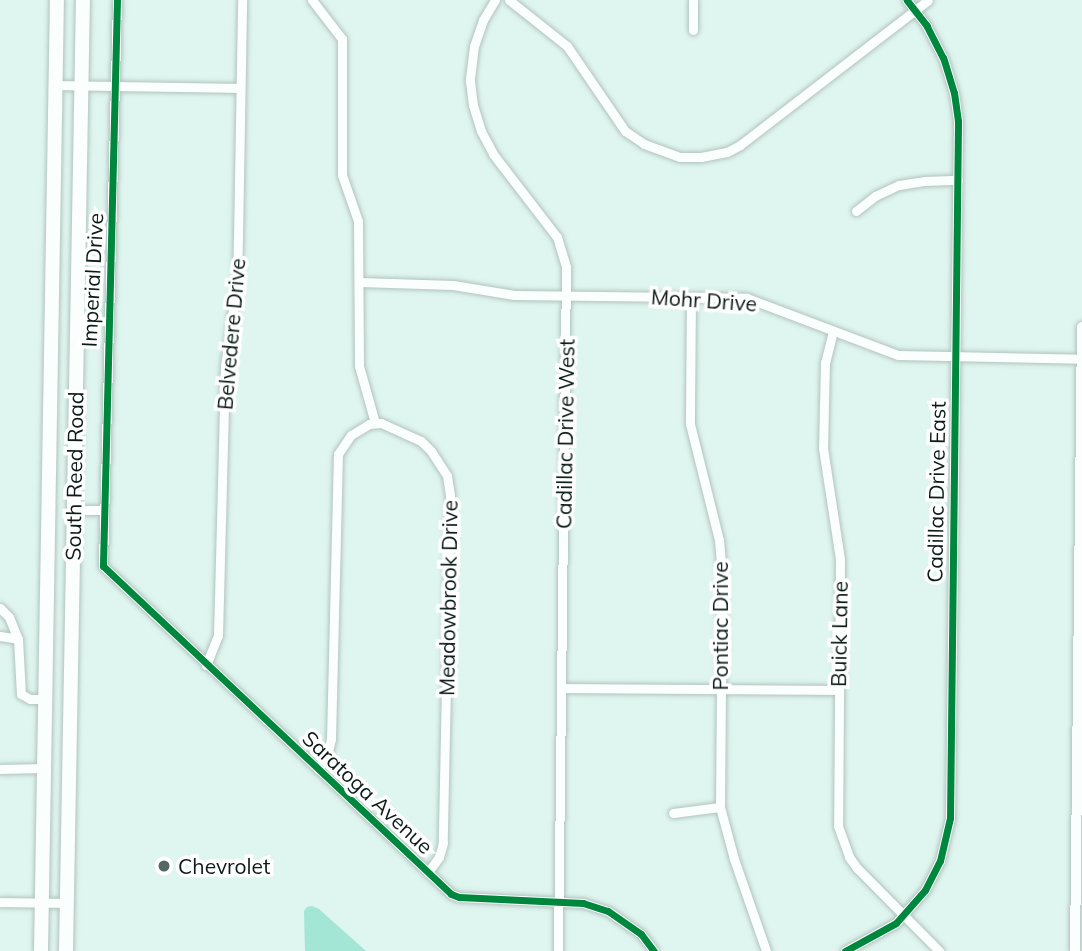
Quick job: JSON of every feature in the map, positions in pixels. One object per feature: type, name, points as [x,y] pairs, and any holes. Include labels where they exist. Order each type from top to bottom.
[{"type":"main road","name":"South Reed Road","points":[[41,951],[57,0]]},
{"type":"main road","name":"South Reed Road","points":[[66,951],[83,0]]},
{"type":"street","name":"Imperial Drive","points":[[103,562],[117,0]]},
{"type":"street","name":"Belvedere Drive","points":[[206,665],[218,636],[225,367],[236,292],[239,239],[242,0]]},
{"type":"street","points":[[312,0],[342,39],[342,175],[358,221],[359,366],[376,423],[351,435],[338,454],[331,739],[327,756],[318,769]]},
{"type":"street","name":"Cadillac Drive West","points":[[495,0],[483,20],[474,46],[470,81],[473,105],[481,131],[493,155],[557,237],[566,267],[558,951]]},
{"type":"street","points":[[509,0],[567,46],[625,131],[644,145],[680,157],[701,157],[727,152],[740,145],[928,0]]},
{"type":"street","points":[[693,30],[694,0]]},
{"type":"street","name":"Cadillac Drive East","points":[[845,951],[870,939],[904,915],[925,890],[940,861],[950,818],[958,121],[954,93],[943,58],[916,9],[907,0]]},
{"type":"street","points":[[56,85],[240,88]]},
{"type":"street","points":[[856,211],[875,196],[899,185],[958,180]]},
{"type":"street","name":"Mohr Drive","points":[[360,282],[453,285],[514,295],[747,298],[898,355],[1082,359]]},
{"type":"street","name":"Pontiac Drive","points":[[691,297],[690,424],[719,540],[722,576],[720,807],[734,859],[766,951]]},
{"type":"street","points":[[1075,951],[1082,327]]},
{"type":"street","name":"Buick Lane","points":[[833,331],[825,362],[823,448],[840,559],[837,805],[841,839],[857,868],[939,951]]},
{"type":"street","name":"Meadowbrook Drive","points":[[376,423],[392,426],[421,441],[432,451],[447,476],[450,495],[443,843],[439,857],[428,872]]},
{"type":"street","points":[[74,510],[104,510]]},
{"type":"street","name":"Saratoga Avenue","points":[[103,562],[110,576],[451,894],[459,897],[559,900],[608,911],[641,934],[654,951]]},
{"type":"street","points":[[0,608],[9,617],[18,639],[21,694],[30,699],[45,699]]},
{"type":"street","points":[[0,636],[18,639]]},
{"type":"street","points":[[561,688],[839,690]]},
{"type":"street","points":[[0,769],[44,768]]},
{"type":"street","points":[[673,813],[720,807]]},
{"type":"street","points":[[0,902],[66,903]]},
{"type":"shaded area","points":[[312,906],[319,909],[366,951],[305,951],[304,911]]},
{"type":"cycle path","points":[[117,0],[103,566],[451,894],[459,897],[583,903],[608,911],[641,934],[654,951]]},
{"type":"cycle path","points":[[845,951],[896,923],[925,890],[940,861],[950,818],[958,121],[954,93],[943,58],[927,26],[907,0]]},
{"type":"place","name":"Chevrolet","points":[[164,866]]}]
